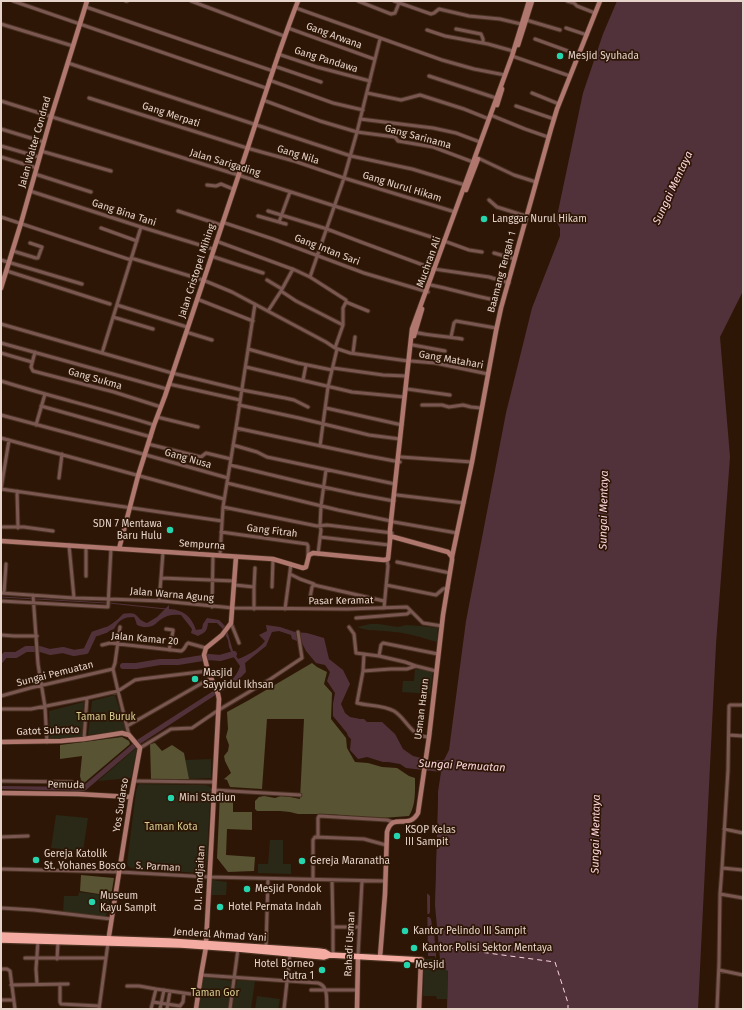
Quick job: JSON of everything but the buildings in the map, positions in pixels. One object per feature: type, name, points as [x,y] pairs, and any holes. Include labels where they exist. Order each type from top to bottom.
[{"type":"highway","points":[[1,935],[108,941]]},
{"type":"highway","points":[[1,940],[58,942],[95,940]]},
{"type":"highway","name":"Jenderal Ahmad Yani","points":[[108,941],[266,948],[325,952],[332,955]]},
{"type":"highway","name":"Jenderal Ahmad Yani","points":[[108,941],[125,944],[206,945]]},
{"type":"highway","name":"Jenderal Ahmad Yani","points":[[239,947],[324,957],[332,955],[421,960]]},
{"type":"street","points":[[13,1],[266,88]]},
{"type":"street","name":"Jalan Walter Condrad","points":[[1,288],[87,1]]},
{"type":"street","points":[[191,1],[202,3],[284,36]]},
{"type":"street","name":"Jalan Cristopel Mihing","points":[[118,549],[154,425],[248,148],[266,88],[298,1]]},
{"type":"street","points":[[358,1],[391,14],[395,13],[399,3]]},
{"type":"street","points":[[394,1],[431,14],[439,9],[469,16],[500,19],[522,24]]},
{"type":"street","name":"Muchran Ali","points":[[493,110],[513,54],[529,1]]},
{"type":"street","name":"Muchran Ali","points":[[446,241],[455,212],[491,117],[496,98],[532,1]]},
{"type":"street","points":[[567,1],[596,12]]},
{"type":"street","name":"Baamang Tengah 1","points":[[452,557],[472,462],[496,328],[548,136],[559,104],[600,1]]},
{"type":"street","points":[[86,7],[321,82]]},
{"type":"street","points":[[296,8],[442,60],[505,75]]},
{"type":"street","points":[[526,20],[560,30]]},
{"type":"street","points":[[1,24],[73,46]]},
{"type":"street","name":"Gang Arwana","points":[[287,28],[374,59]]},
{"type":"street","points":[[566,28],[587,35]]},
{"type":"street","points":[[456,29],[481,34],[483,39],[482,43]]},
{"type":"street","points":[[427,30],[453,38],[482,43],[570,76]]},
{"type":"street","points":[[310,277],[351,156],[380,39]]},
{"type":"street","points":[[535,39],[579,55]]},
{"type":"street","name":"Gang Pandawa","points":[[278,54],[323,69],[370,81]]},
{"type":"street","points":[[68,63],[351,156],[412,169],[465,185]]},
{"type":"street","points":[[429,76],[496,98]]},
{"type":"street","points":[[269,80],[333,103],[363,110]]},
{"type":"street","points":[[367,93],[401,100],[420,95],[548,136]]},
{"type":"street","points":[[532,93],[559,104]]},
{"type":"street","name":"Gang Merpati","points":[[89,98],[248,148]]},
{"type":"street","name":"Gang Sarinama","points":[[263,100],[320,121],[357,132],[395,137],[398,141],[428,146],[473,162]]},
{"type":"street","name":"Jalan Sarigading","points":[[1,101],[446,241],[469,250],[482,252]]},
{"type":"street","points":[[516,106],[554,119]]},
{"type":"street","name":"Muchran Ali","points":[[392,522],[397,495],[400,439],[406,376],[413,345],[414,332],[440,255],[478,158],[480,142],[491,117]]},
{"type":"street","points":[[360,119],[433,128],[456,133],[480,142]]},
{"type":"street","points":[[1,129],[44,142]]},
{"type":"street","points":[[1,146],[39,158]]},
{"type":"street","name":"Gang Nila","points":[[248,148],[294,161],[344,178]]},
{"type":"street","points":[[41,151],[111,170]]},
{"type":"street","points":[[1,157],[37,168]]},
{"type":"street","points":[[478,158],[514,175],[536,182]]},
{"type":"street","points":[[35,174],[90,192]]},
{"type":"street","name":"Gang Nurul Hikam","points":[[344,178],[455,212]]},
{"type":"street","points":[[207,185],[217,186],[221,184],[234,188]]},
{"type":"street","name":"Gang Bina Tani","points":[[30,191],[213,249]]},
{"type":"street","points":[[279,222],[290,192]]},
{"type":"street","points":[[489,200],[497,207],[526,216]]},
{"type":"street","name":"Gang Intan Sari","points":[[178,211],[273,239],[364,273],[427,292]]},
{"type":"street","points":[[268,211],[327,229],[435,269],[489,277],[509,283]]},
{"type":"street","points":[[258,216],[286,224]]},
{"type":"street","name":"Gang Matahari","points":[[1,217],[131,259],[203,280],[232,292],[336,348],[352,353],[435,363],[488,374]]},
{"type":"street","points":[[102,353],[141,227]]},
{"type":"street","points":[[101,228],[137,241]]},
{"type":"street","points":[[216,240],[293,269],[310,277],[345,299],[346,302],[368,311]]},
{"type":"street","points":[[13,251],[38,258],[42,247],[30,243]]},
{"type":"street","points":[[494,253],[515,258]]},
{"type":"street","points":[[211,256],[263,273]]},
{"type":"street","points":[[1,260],[82,284]]},
{"type":"street","points":[[268,311],[293,269]]},
{"type":"street","name":"Muchran Ali","points":[[387,559],[391,537],[395,484],[401,457],[412,329],[431,285],[435,269]]},
{"type":"street","points":[[7,271],[110,304]]},
{"type":"street","points":[[266,280],[296,301],[343,325]]},
{"type":"street","points":[[431,285],[490,299]]},
{"type":"street","points":[[197,299],[252,321]]},
{"type":"street","points":[[320,446],[328,387],[336,348],[343,325],[343,308],[346,302]]},
{"type":"street","points":[[220,555],[223,507],[255,304]]},
{"type":"street","points":[[117,305],[212,340]]},
{"type":"street","points":[[113,317],[153,329]]},
{"type":"street","points":[[451,337],[454,323],[456,321],[496,328]]},
{"type":"street","points":[[1,324],[172,373],[242,390],[294,400],[308,407]]},
{"type":"street","points":[[414,332],[462,339]]},
{"type":"street","points":[[352,353],[355,337]]},
{"type":"street","points":[[1,343],[168,386],[240,400]]},
{"type":"street","points":[[413,345],[445,351]]},
{"type":"street","points":[[248,349],[306,365],[383,375],[406,376]]},
{"type":"street","points":[[32,362],[35,352]]},
{"type":"street","name":"Gang Sukma","points":[[1,353],[32,362],[31,367],[33,370],[161,406]]},
{"type":"street","points":[[303,380],[306,365]]},
{"type":"street","points":[[246,367],[357,393],[404,397]]},
{"type":"street","points":[[1,381],[117,413],[154,425]]},
{"type":"street","points":[[407,389],[450,395]]},
{"type":"street","points":[[36,425],[45,394]]},
{"type":"street","points":[[240,405],[369,435],[400,439]]},
{"type":"street","points":[[422,405],[442,405],[450,407],[463,405],[481,408]]},
{"type":"street","points":[[42,406],[151,437]]},
{"type":"street","points":[[326,408],[402,425]]},
{"type":"street","name":"Gang Nusa","points":[[1,416],[228,478]]},
{"type":"street","points":[[157,417],[198,427]]},
{"type":"street","points":[[236,428],[399,462]]},
{"type":"street","points":[[1,438],[224,500]]},
{"type":"street","points":[[9,440],[1,489],[222,521]]},
{"type":"street","points":[[148,444],[201,457],[206,453],[231,459]]},
{"type":"street","points":[[233,445],[257,452],[266,457],[395,484]]},
{"type":"street","points":[[59,478],[62,454]]},
{"type":"street","points":[[401,457],[472,462]]},
{"type":"street","points":[[230,465],[305,483],[394,501]]},
{"type":"street","points":[[318,554],[321,530],[321,506],[326,470]]},
{"type":"street","points":[[227,483],[392,522],[457,533]]},
{"type":"street","points":[[17,491],[18,528]]},
{"type":"street","points":[[397,495],[464,503]]},
{"type":"street","points":[[223,507],[320,526],[327,525],[391,537],[448,552],[452,557]]},
{"type":"street","points":[[3,527],[53,531]]},
{"type":"street","name":"Gang Fitrah","points":[[221,532],[307,544],[308,557]]},
{"type":"street","points":[[320,538],[391,537]]},
{"type":"street","name":"Sempurna","points":[[1,541],[274,559],[301,568],[305,568],[308,557],[312,553],[387,559]]},
{"type":"street","points":[[69,545],[74,598]]},
{"type":"street","points":[[86,547],[86,576]]},
{"type":"street","points":[[1,601],[108,607],[111,548]]},
{"type":"street","points":[[159,601],[163,552]]},
{"type":"street","points":[[212,607],[213,555]]},
{"type":"street","points":[[127,726],[212,680],[204,658],[206,648],[222,635],[230,625],[233,608],[236,557]]},
{"type":"street","name":"Usman Harun","points":[[392,822],[412,820],[418,813],[426,749],[429,737],[443,615],[452,557]]},
{"type":"street","points":[[272,587],[274,559]]},
{"type":"street","points":[[384,608],[388,566],[387,559]]},
{"type":"street","points":[[398,562],[450,573]]},
{"type":"street","points":[[3,593],[6,564]]},
{"type":"street","points":[[285,609],[291,564]]},
{"type":"street","points":[[254,609],[255,568]]},
{"type":"street","points":[[290,574],[316,585],[384,601]]},
{"type":"street","points":[[161,578],[212,580],[254,587]]},
{"type":"street","points":[[310,598],[313,585],[316,585]]},
{"type":"street","points":[[386,585],[436,595],[443,589],[448,588]]},
{"type":"street","name":"Jalan Warna Agung","points":[[3,593],[33,596],[159,601],[233,608]]},
{"type":"street","points":[[33,596],[38,664],[45,707],[47,742]]},
{"type":"street","name":"Pasar Keramat","points":[[233,608],[407,608],[411,611]]},
{"type":"street","points":[[356,618],[406,614],[411,611],[424,624],[442,626]]},
{"type":"street","points":[[230,625],[239,643]]},
{"type":"street","points":[[120,627],[113,669],[129,735],[139,747],[173,728],[188,728],[195,726],[302,658],[298,632]]},
{"type":"street","points":[[349,627],[354,634],[356,652],[405,662],[436,671]]},
{"type":"street","points":[[166,629],[173,630],[169,650]]},
{"type":"street","points":[[1,635],[37,636]]},
{"type":"street","name":"Jalan Kamar 20","points":[[102,645],[109,643],[182,651],[188,643],[206,648]]},
{"type":"street","points":[[379,656],[382,643],[438,654]]},
{"type":"street","points":[[364,654],[363,671],[357,703],[390,709],[401,717],[417,734],[429,737]]},
{"type":"street","points":[[363,671],[407,669],[416,666]]},
{"type":"street","name":"Sungai Pemuatan","points":[[1,696],[113,669]]},
{"type":"street","points":[[1,709],[31,709],[45,707],[118,691],[135,680],[208,671]]},
{"type":"street","name":"D.I. Pandjaitan","points":[[196,1009],[206,945],[217,711],[219,699],[212,680]]},
{"type":"street","points":[[84,739],[87,698]]},
{"type":"street","points":[[717,1009],[720,894],[728,770],[729,706],[743,705]]},
{"type":"street","name":"Gatot Subroto","points":[[1,742],[47,742],[84,739],[122,733],[129,735]]},
{"type":"street","points":[[729,735],[743,736]]},
{"type":"street","name":"Yos Sudarso","points":[[99,1007],[111,919],[120,872],[139,747]]},
{"type":"street","points":[[1,781],[72,782]]},
{"type":"street","points":[[134,781],[214,782]]},
{"type":"street","points":[[213,790],[300,795]]},
{"type":"street","name":"Pemuda","points":[[1,793],[78,794],[131,797]]},
{"type":"street","points":[[318,837],[319,816],[387,820],[392,822],[388,827],[387,832],[380,958]]},
{"type":"street","points":[[724,829],[743,833]]},
{"type":"street","points":[[1,837],[28,836]]},
{"type":"street","points":[[313,879],[313,840],[315,837],[364,839],[386,845]]},
{"type":"street","points":[[722,868],[743,870]]},
{"type":"street","name":"S. Parman","points":[[1,869],[120,872],[209,877],[385,881]]},
{"type":"street","points":[[266,948],[268,878]]},
{"type":"street","points":[[332,880],[332,955]]},
{"type":"street","name":"Rahadi Usman","points":[[357,1009],[359,927],[362,881]]},
{"type":"street","points":[[720,894],[743,898]]},
{"type":"street","points":[[1,908],[34,910],[111,919]]},
{"type":"street","points":[[333,927],[359,927]]},
{"type":"street","points":[[37,984],[36,958],[38,941]]},
{"type":"street","points":[[57,958],[58,942]]},
{"type":"street","points":[[230,1009],[239,947]]},
{"type":"street","points":[[284,1009],[290,954]]},
{"type":"street","points":[[25,958],[106,958]]},
{"type":"street","points":[[419,1009],[421,960]]},
{"type":"street","points":[[1,969],[7,969],[10,971],[14,1009]]},
{"type":"street","points":[[719,970],[743,975]]},
{"type":"street","points":[[201,975],[318,983],[325,989],[327,1009]]},
{"type":"street","points":[[60,984],[61,1004],[99,1007]]},
{"type":"street","points":[[11,985],[68,984]]},
{"type":"street","points":[[127,986],[139,986],[198,995]]},
{"type":"street","points":[[151,1009],[156,989]]},
{"type":"street","points":[[160,1009],[164,990]]},
{"type":"street","points":[[311,990],[357,990]]},
{"type":"street","points":[[167,1009],[170,991]]},
{"type":"street","points":[[153,1002],[180,1006],[183,1002],[184,993]]},
{"type":"street","points":[[1,1000],[13,1000]]},
{"type":"green space","points":[[370,624],[398,627],[406,625],[438,628],[437,642],[405,633],[361,629],[357,627]]},
{"type":"green space","points":[[415,669],[433,671],[430,694],[402,692],[403,681],[414,681]]},
{"type":"green space","name":"Taman Buruk","points":[[115,695],[126,730],[88,735],[92,701]]},
{"type":"green space","points":[[84,702],[82,737],[50,740],[49,711]]},
{"type":"green space","points":[[136,748],[131,778],[98,781]]},
{"type":"green space","points":[[211,759],[211,778],[189,779],[185,760]]},
{"type":"green space","name":"Taman Kota","points":[[138,785],[205,785],[211,788],[206,870],[200,873],[130,868],[127,863],[136,791]]},
{"type":"green space","points":[[56,815],[88,818],[83,851],[51,848]]},
{"type":"green space","points":[[270,840],[283,840],[283,864],[291,864],[291,874],[258,873],[258,864],[268,864]]},
{"type":"green space","points":[[212,880],[227,882],[226,895],[211,895]]},
{"type":"green space","points":[[79,892],[110,896],[106,917],[63,912],[64,896],[78,896]]},
{"type":"green space","points":[[424,959],[439,959],[444,961],[446,964],[446,970],[448,971],[447,999],[437,999],[436,996],[423,996]]},
{"type":"green space","name":"Taman Gor","points":[[202,977],[233,981],[228,1009],[198,1009]]},
{"type":"green space","points":[[237,980],[255,981],[251,1009],[232,1009]]},
{"type":"green space","points":[[257,996],[280,999],[278,1009],[255,1009]]},
{"type":"shaded area","points":[[312,663],[327,672],[324,684],[332,693],[331,719],[346,738],[347,748],[355,762],[397,768],[415,778],[414,803],[409,816],[382,818],[328,814],[298,814],[280,811],[257,811],[255,809],[255,801],[259,797],[264,796],[275,798],[281,796],[300,799],[304,719],[267,719],[262,789],[230,787],[227,780],[224,779],[231,773],[224,756],[228,751],[229,745],[226,737],[228,729],[227,712]]},
{"type":"shaded area","points":[[122,737],[129,741],[130,744],[84,783],[80,776],[82,756],[60,759],[60,745]]},
{"type":"shaded area","points":[[155,743],[162,751],[172,745],[184,753],[189,779],[151,779],[150,744]]},
{"type":"shaded area","points":[[220,794],[233,795],[233,812],[252,812],[252,830],[227,829],[226,855],[255,857],[254,871],[228,872],[217,858]]},
{"type":"shaded area","points":[[81,875],[114,878],[111,896],[80,891]]},
{"type":"water","name":"Sungai Mentaya","points":[[617,1],[743,1],[743,291],[720,337],[730,457],[716,644],[698,1009],[447,1009],[448,971],[446,970],[446,963],[442,959],[436,959],[435,956],[428,956],[427,893],[435,891],[438,792],[441,772],[406,768],[400,764],[383,762],[367,757],[358,759],[350,750],[351,739],[333,716],[335,693],[327,681],[330,672],[325,665],[316,663],[306,651],[302,643],[292,639],[291,635],[279,631],[272,632],[266,646],[245,663],[246,672],[233,685],[140,744],[86,790],[1,789],[1,786],[82,787],[137,740],[229,682],[234,677],[240,666],[233,656],[222,628],[217,623],[208,623],[206,631],[198,636],[191,633],[192,629],[181,615],[167,616],[150,627],[142,627],[137,625],[134,617],[130,617],[124,618],[114,629],[99,636],[98,631],[112,624],[123,614],[135,614],[147,623],[157,617],[169,605],[169,609],[183,612],[189,617],[196,630],[202,629],[207,618],[219,620],[226,627],[233,651],[238,659],[253,652],[265,641],[259,635],[267,631],[266,625],[324,638],[329,659],[343,670],[350,684],[341,704],[345,713],[350,717],[364,719],[367,722],[382,722],[395,734],[403,749],[413,756],[429,760],[444,760],[449,750],[466,621],[506,413],[532,308],[560,236],[560,228],[556,221],[583,93],[603,34]]},
{"type":"pier","points":[[436,792],[438,792],[435,905],[440,959],[436,959],[436,951],[433,949],[426,949],[426,947],[433,946],[435,943],[434,933],[426,931],[426,928],[430,928],[432,926],[431,919],[426,917],[426,914],[429,914],[430,912],[430,896],[425,893],[433,889]]},
{"type":"waterway","points":[[237,316],[250,322],[248,340]]},
{"type":"waterway","points":[[1,597],[106,603]]},
{"type":"waterway","points":[[109,603],[166,609]]},
{"type":"waterway","points":[[1,660],[5,655],[16,655],[26,649],[40,649],[50,652],[63,650],[74,653],[86,651],[94,634],[106,630]]},
{"type":"waterway","name":"Sungai Pemuatan","points":[[123,666],[136,666],[160,662],[178,662],[209,657],[220,658],[234,654]]},
{"type":"ferry route","points":[[439,947],[555,962],[568,1003],[568,1009]]},
{"type":"place","name":"Mesjid Syuhada","points":[[560,56]]},
{"type":"place","name":"Langgar Nurul Hikam","points":[[484,219]]},
{"type":"place","name":"SDN 7 Mentawa Baru Hulu","points":[[170,530]]},
{"type":"place","name":"Masjid Sayyidul Ikhsan","points":[[195,679]]},
{"type":"place","name":"Mini Stadiun","points":[[171,798]]},
{"type":"place","name":"KSOP Kelas III Sampit","points":[[397,836]]},
{"type":"place","name":"Gereja Katolik St. Yohanes Bosco","points":[[36,860]]},
{"type":"place","name":"Gereja Maranatha","points":[[302,861]]},
{"type":"place","name":"Mesjid Pondok","points":[[247,889]]},
{"type":"place","name":"Museum Kayu Sampit","points":[[92,902]]},
{"type":"place","name":"Hotel Permata Indah","points":[[220,907]]},
{"type":"place","name":"Kantor Pelindo III Sampit","points":[[405,931]]},
{"type":"place","name":"Kantor Polisi Sektor Mentaya","points":[[414,948]]},
{"type":"place","name":"Mesjid","points":[[407,965]]},
{"type":"place","name":"Hotel Borneo Putra 1","points":[[322,970]]}]
